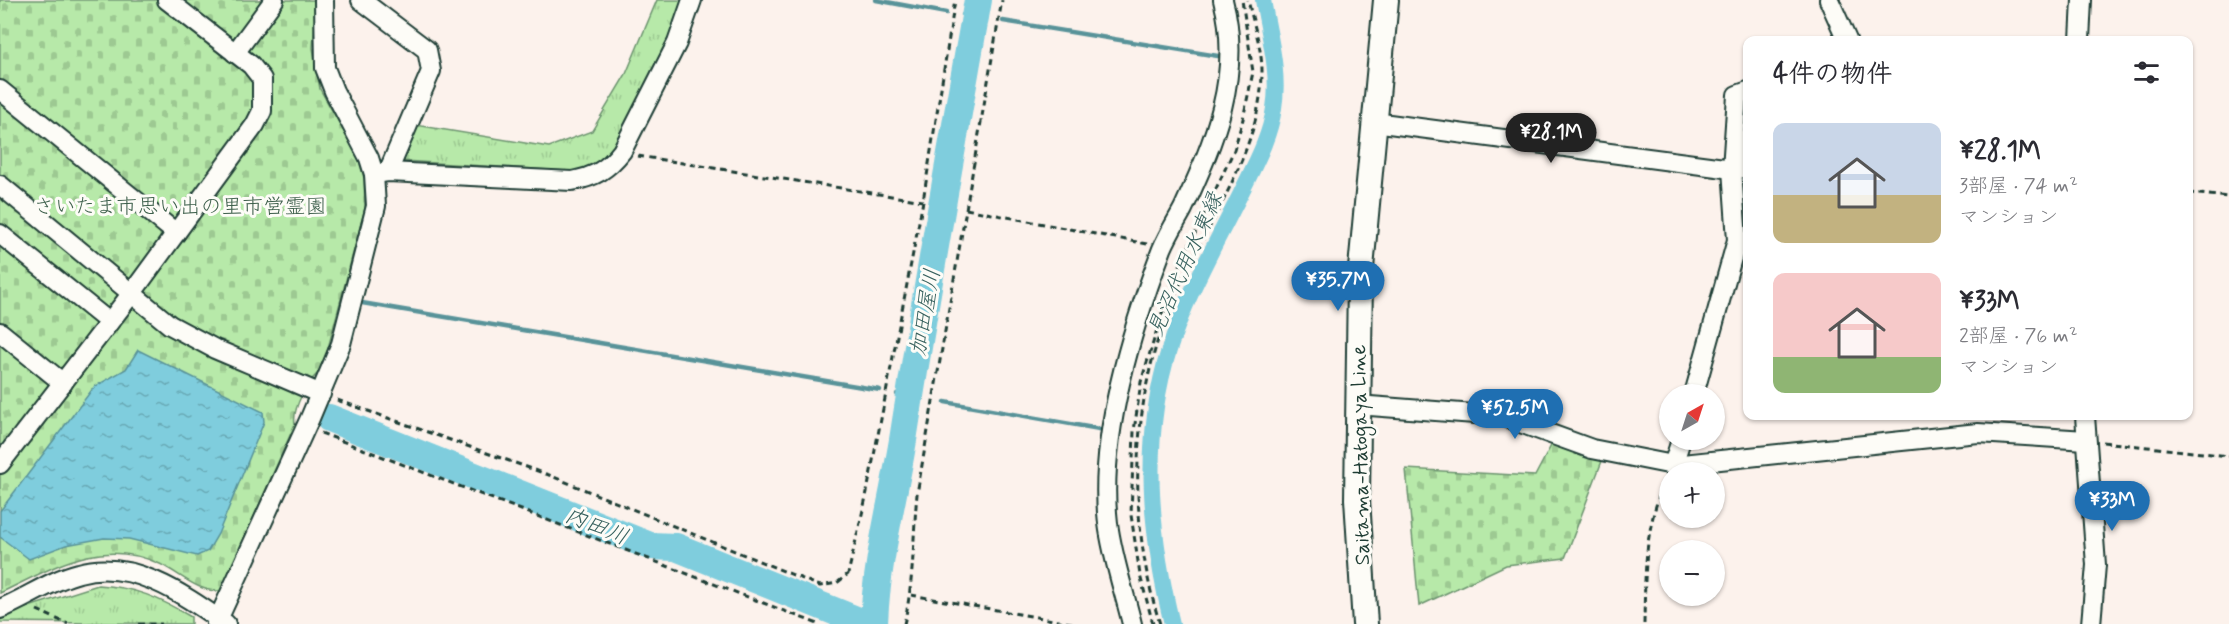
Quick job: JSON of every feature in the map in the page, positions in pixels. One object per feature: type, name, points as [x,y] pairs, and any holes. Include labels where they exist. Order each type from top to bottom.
[{"type":"main road","name":"Saitama-Hatogaya Line","points":[[1365,624],[1357,499],[1360,279],[1386,0]]},
{"type":"street","points":[[0,464],[132,293],[255,125],[262,111],[262,79],[251,65],[167,0]]},
{"type":"street","points":[[235,53],[274,0]]},
{"type":"street","points":[[324,0],[325,68],[381,173]]},
{"type":"street","points":[[0,609],[80,572],[105,570],[136,575],[168,586],[220,622],[314,411],[341,344],[376,206],[381,173],[431,71],[427,50],[361,0]]},
{"type":"street","points":[[381,173],[572,181],[595,176],[613,162],[622,151],[677,43],[692,0]]},
{"type":"street","points":[[1132,624],[1108,524],[1105,483],[1116,408],[1132,336],[1163,247],[1202,169],[1217,129],[1224,101],[1229,80],[1230,49],[1223,0]]},
{"type":"street","points":[[1829,0],[1844,36]]},
{"type":"street","points":[[2080,36],[2082,0]]},
{"type":"street","points":[[0,90],[176,233]]},
{"type":"street","points":[[1697,384],[1737,240],[1740,169],[1737,95],[1743,93]]},
{"type":"street","points":[[1374,122],[1740,169]]},
{"type":"street","points":[[0,185],[170,325],[214,349],[314,411]]},
{"type":"street","points":[[0,234],[109,322]]},
{"type":"street","points":[[0,332],[63,382]]},
{"type":"street","points":[[1357,405],[1501,416],[1592,449],[1659,462]]},
{"type":"street","points":[[2085,420],[2096,565],[2091,624]]},
{"type":"street","points":[[1702,462],[1978,433],[2086,440]]},
{"type":"path","points":[[314,411],[549,475],[820,585],[837,583],[848,574],[866,497],[923,201],[956,0]]},
{"type":"path","points":[[904,624],[911,595],[912,545],[917,494],[1002,0]]},
{"type":"path","points":[[1153,624],[1140,575],[1131,516],[1133,452],[1141,382],[1170,287],[1234,150],[1243,119],[1253,72],[1242,0]]},
{"type":"path","points":[[1160,624],[1143,552],[1139,517],[1138,479],[1144,405],[1158,343],[1173,300],[1254,126],[1262,71],[1248,0]]},
{"type":"path","points":[[622,151],[629,154],[923,201]]},
{"type":"path","points":[[2193,193],[2229,197]]},
{"type":"path","points":[[966,209],[1163,247]]},
{"type":"path","points":[[314,411],[818,624]]},
{"type":"path","points":[[2086,440],[2229,456]]},
{"type":"path","points":[[1644,624],[1648,530],[1659,494]]},
{"type":"path","points":[[911,595],[1076,624]]},
{"type":"path","points":[[32,607],[68,624]]},
{"type":"path","points":[[138,624],[162,624]]},
{"type":"green space","name":"さいたま市思い出の里市営霊園","points":[[0,0],[316,0],[313,48],[320,89],[358,157],[364,178],[365,208],[322,371],[311,380],[302,394],[296,410],[295,424],[221,591],[212,591],[197,586],[160,564],[138,556],[117,553],[97,554],[58,565],[0,593]]},
{"type":"green space","points":[[657,0],[682,0],[674,33],[619,139],[602,163],[584,172],[403,161],[416,125],[549,147],[592,131],[626,74]]},
{"type":"green space","points":[[1553,442],[1602,461],[1565,558],[1506,565],[1419,606],[1406,469],[1535,476]]},
{"type":"green space","points":[[98,585],[123,588],[157,599],[191,617],[191,624],[0,622],[0,616]]},
{"type":"water","points":[[138,350],[263,412],[264,422],[218,534],[208,551],[197,556],[129,539],[104,538],[66,545],[29,559],[0,537],[0,511],[94,387],[126,369]]},
{"type":"waterway","points":[[876,0],[946,13]]},
{"type":"waterway","name":"加田屋川","points":[[874,624],[881,555],[903,440],[978,0]]},
{"type":"waterway","name":"見沼代用水東縁","points":[[1172,624],[1158,556],[1154,521],[1152,452],[1155,418],[1160,384],[1169,350],[1184,309],[1256,162],[1272,119],[1276,81],[1263,0]]},
{"type":"waterway","name":"加田屋川","points":[[963,15],[986,19]]},
{"type":"waterway","points":[[1003,21],[1218,56]]},
{"type":"waterway","points":[[362,303],[880,390]]},
{"type":"waterway","name":"加田屋川","points":[[897,394],[922,398]]},
{"type":"waterway","points":[[945,402],[1105,430]]},
{"type":"waterway","name":"内田川","points":[[329,418],[650,546],[676,547],[866,624]]}]
